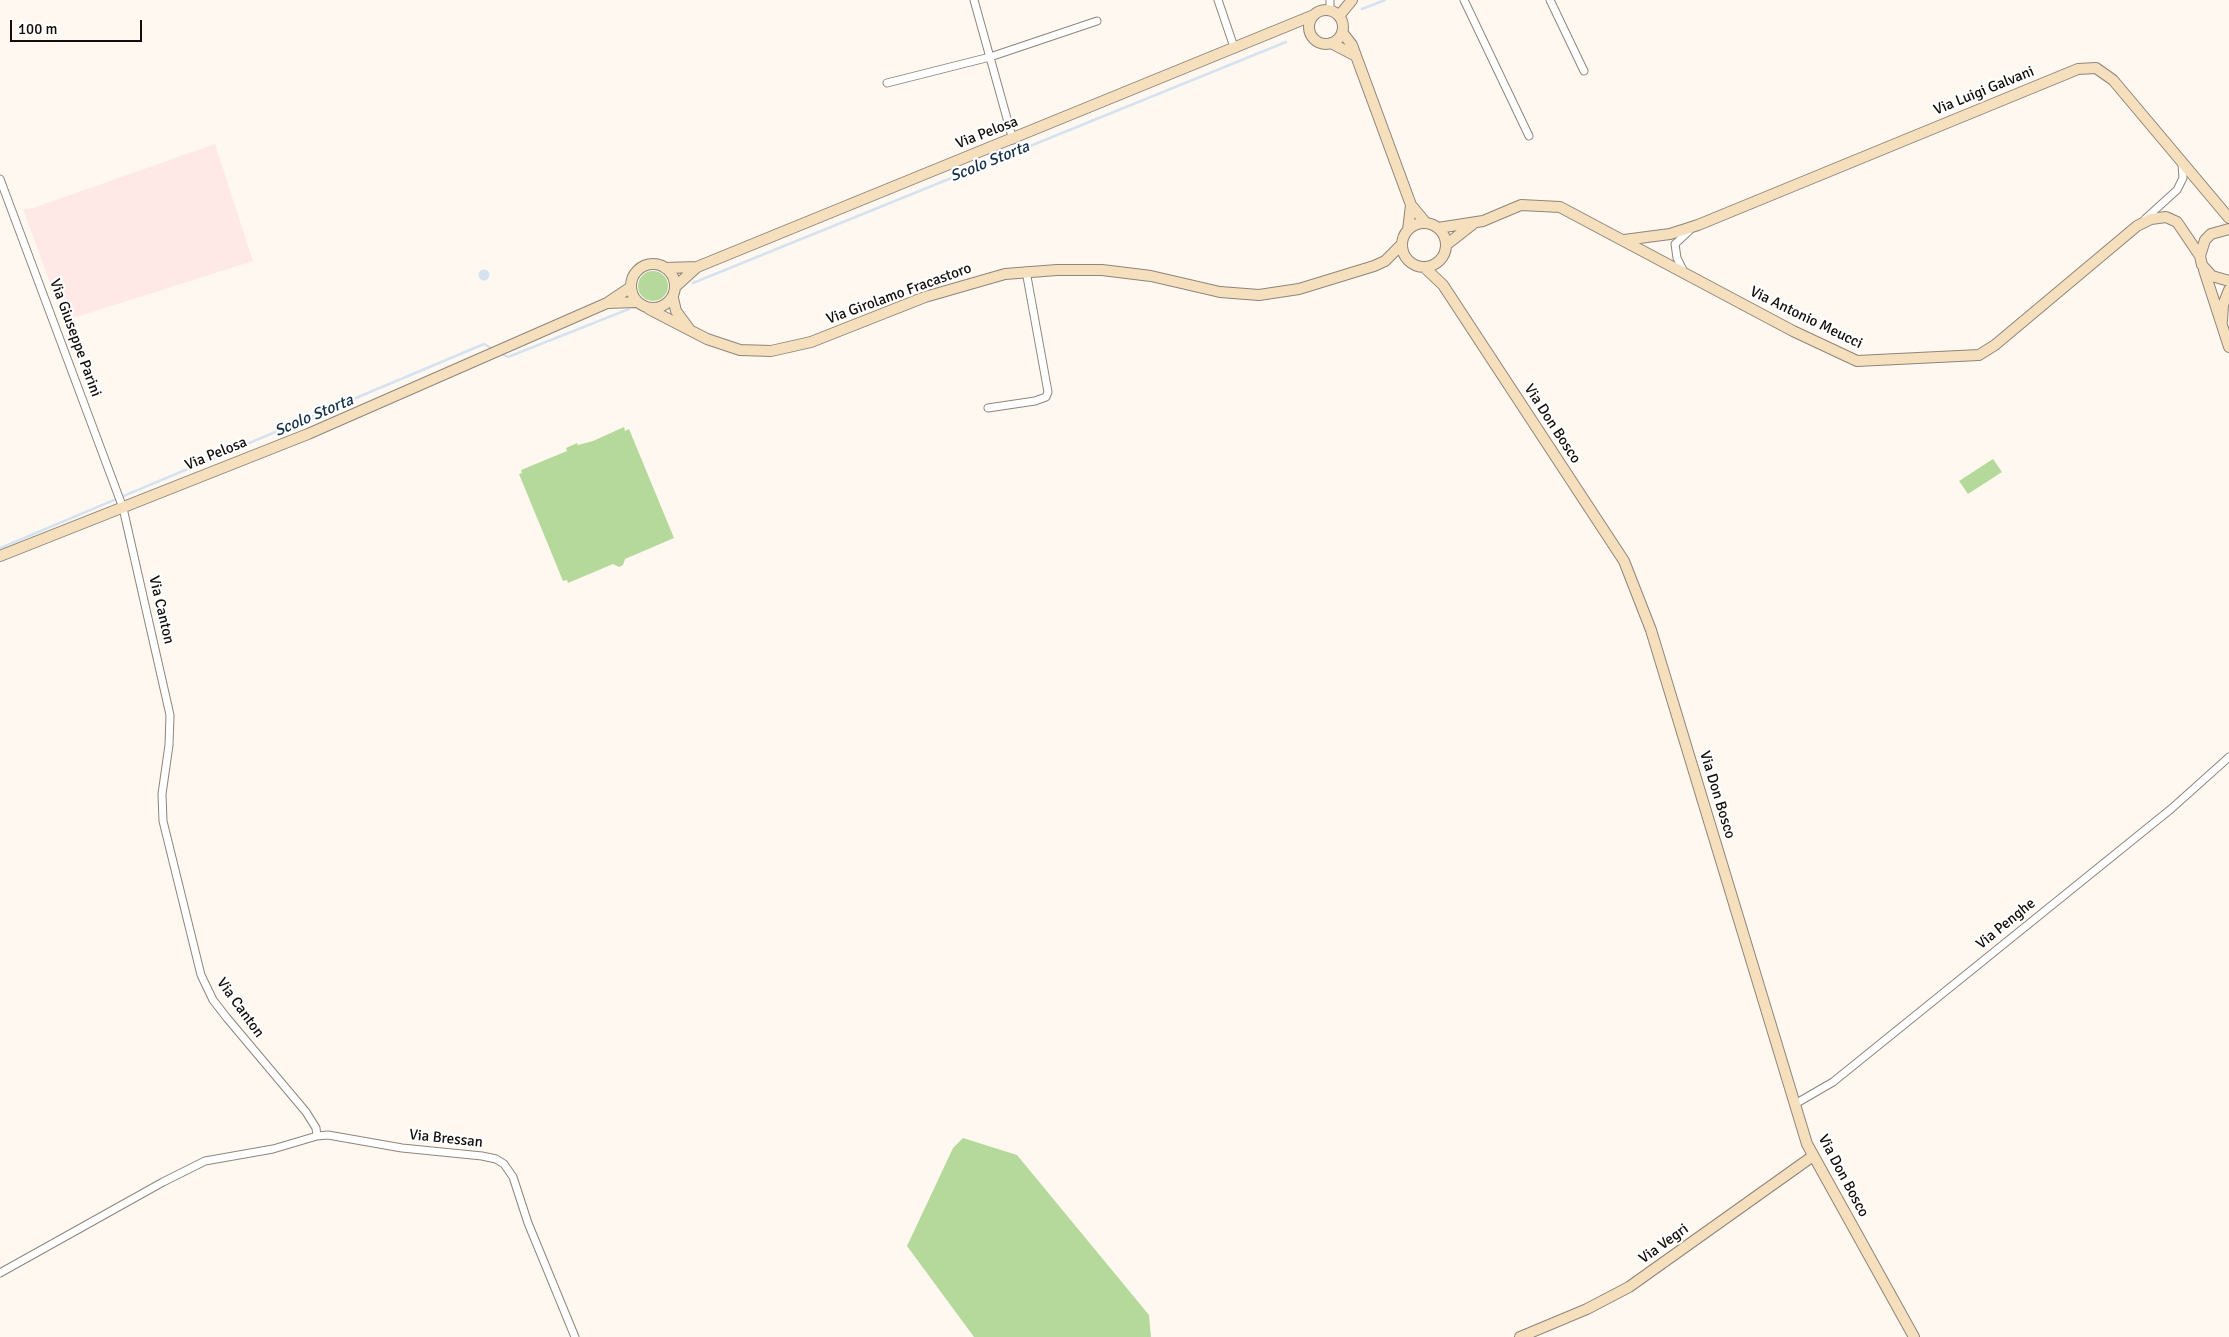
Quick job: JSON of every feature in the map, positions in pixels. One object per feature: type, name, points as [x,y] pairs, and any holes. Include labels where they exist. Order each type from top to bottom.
[{"type":"main road","points":[[1311,34],[1310,24],[1314,15],[1352,0]]},
{"type":"main road","points":[[1331,43],[1336,41],[1342,32],[1342,21],[1333,9]]},
{"type":"main road","name":"Via Pelosa","points":[[0,556],[122,506],[308,434],[607,304],[630,287],[634,274],[645,265],[659,265],[665,268],[697,267],[988,148],[1013,140],[1314,15]]},
{"type":"main road","points":[[1287,25],[1311,34],[1317,41],[1331,43],[1356,56]]},
{"type":"main road","points":[[1342,32],[1352,45],[1411,205],[1426,223],[1438,228],[1446,238],[1446,245]]},
{"type":"main road","name":"Via Luigi Galvani","points":[[1624,240],[1670,234],[1698,225],[2078,69],[2096,68],[2114,80],[2182,164],[2229,218]]},
{"type":"main road","name":"Via Antonio Meucci","points":[[1446,245],[1474,224],[1521,205],[1541,204],[1560,207],[1793,331],[1857,362],[1979,355],[1995,345],[2137,226],[2158,217],[2173,219],[2180,225],[2202,260]]},
{"type":"main road","points":[[1411,205],[1408,230],[1402,244],[1403,251],[1411,263]]},
{"type":"main road","points":[[1408,230],[1413,226],[1426,223]]},
{"type":"main road","name":"Via Antonio Meucci","points":[[1438,228],[1474,224]]},
{"type":"main road","points":[[2229,229],[2219,230],[2212,234],[2202,247],[2202,260],[2229,347]]},
{"type":"main road","name":"Via Girolamo Fracastoro","points":[[1385,261],[1402,244]]},
{"type":"main road","name":"Via Don Bosco","points":[[1444,285],[1441,259],[1446,245]]},
{"type":"main road","points":[[1424,267],[1436,264],[1441,259]]},
{"type":"main road","name":"Via Girolamo Fracastoro","points":[[649,308],[707,339],[740,350],[772,351],[812,342],[962,286],[1026,271],[1102,270],[1151,276],[1220,292],[1259,294],[1299,289],[1385,261],[1399,260],[1411,263]]},
{"type":"main road","points":[[2202,260],[2212,276],[2229,281]]},
{"type":"main road","name":"Via Don Bosco","points":[[1411,263],[1424,267],[1444,285],[1624,562],[1637,590],[1807,1144],[1914,1337]]},
{"type":"main road","name":"Via Pelosa","points":[[607,304],[636,302],[649,308],[662,307],[697,267]]},
{"type":"main road","points":[[665,268],[675,280],[674,293]]},
{"type":"main road","points":[[630,287],[636,302]]},
{"type":"main road","points":[[2225,337],[2222,322],[2224,305],[2229,290]]},
{"type":"main road","name":"Via Girolamo Fracastoro","points":[[674,293],[676,311],[691,331]]},
{"type":"main road","name":"Via Vegri","points":[[1520,1337],[1587,1309],[1629,1288],[1813,1156]]},
{"type":"street","points":[[974,0],[1013,140]]},
{"type":"street","points":[[1218,0],[1234,47]]},
{"type":"street","points":[[1464,0],[1529,136]]},
{"type":"street","points":[[1550,0],[1584,71]]},
{"type":"street","points":[[887,83],[990,56],[1097,21]]},
{"type":"street","name":"Via Antonio Meucci","points":[[2137,226],[2177,190],[2183,178],[2182,164]]},
{"type":"street","name":"Via Giuseppe Parini","points":[[0,179],[122,506]]},
{"type":"street","name":"Via Luigi Galvani","points":[[1685,274],[1677,258],[1675,244],[1698,225]]},
{"type":"street","points":[[988,408],[1035,401],[1046,397],[1048,392],[1026,271]]},
{"type":"street","name":"Via Canton","points":[[122,506],[170,715],[169,745],[162,794],[163,821],[197,961],[206,988],[213,1000],[306,1112],[316,1128],[317,1136]]},
{"type":"street","name":"Via Penghe","points":[[1795,1104],[1833,1082],[2171,808],[2229,757]]},
{"type":"street","points":[[0,1273],[163,1182],[205,1161],[273,1149],[317,1136]]},
{"type":"street","name":"Via Bressan","points":[[317,1136],[334,1136],[402,1148],[482,1156],[496,1159],[504,1164],[514,1176],[528,1223],[575,1337]]},
{"type":"shaded area","points":[[215,144],[253,261],[64,321],[23,209],[33,208]]},
{"type":"green space","points":[[653,271],[664,275],[668,286],[664,297],[653,301],[642,297],[638,286],[642,275]]},
{"type":"green space","points":[[624,427],[625,431],[629,429],[674,538],[625,559],[623,565],[619,567],[613,564],[568,583],[567,580],[563,581],[519,474],[522,473],[521,470],[567,451],[566,448],[577,443],[578,445],[593,441]]},
{"type":"green space","points":[[1993,459],[2002,472],[1968,494],[1959,481]]},
{"type":"green space","points":[[963,1138],[1017,1155],[1149,1315],[1151,1337],[974,1337],[907,1246],[953,1148]]},
{"type":"water","points":[[484,269],[490,275],[484,281],[478,275]]},
{"type":"waterway","name":"Scolo Storta","points":[[1362,9],[1385,0]]},
{"type":"waterway","name":"Scolo Storta","points":[[693,283],[1286,42]]},
{"type":"waterway","name":"Scolo Storta","points":[[500,353],[508,357],[629,309]]},
{"type":"waterway","name":"Scolo Storta","points":[[0,548],[484,344],[493,349]]}]
